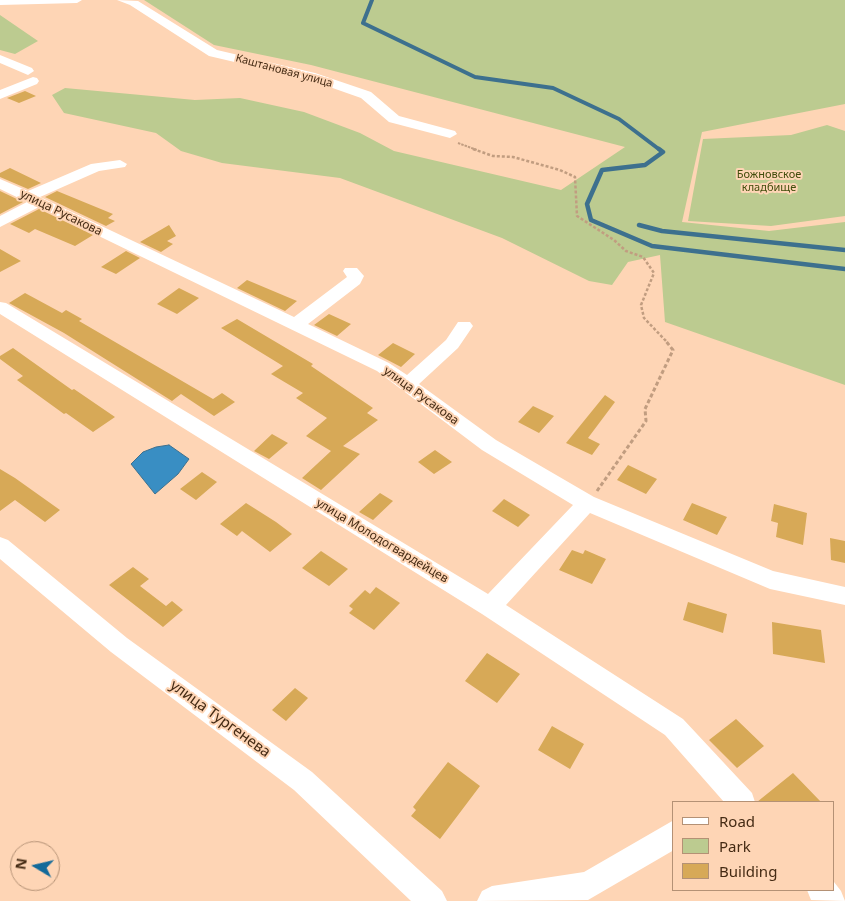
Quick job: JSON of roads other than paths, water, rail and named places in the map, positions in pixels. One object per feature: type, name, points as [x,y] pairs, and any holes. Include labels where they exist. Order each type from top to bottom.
[{"type":"street","points":[[0,2],[77,0]]},
{"type":"street","name":"Каштановая улица","points":[[122,0],[134,3],[213,53],[311,76],[366,95],[394,119],[450,134]]},
{"type":"street","points":[[0,59],[31,76],[0,95]]},
{"type":"street","points":[[0,222],[35,198],[96,167],[120,164]]},
{"type":"street","name":"улица Русакова","points":[[0,184],[35,198],[118,241],[383,367],[489,445],[587,503],[770,580],[845,596]]},
{"type":"street","points":[[295,325],[354,280],[356,276],[351,271]]},
{"type":"street","name":"улица Молодогвардейцев","points":[[0,307],[490,607],[674,728],[733,800]]},
{"type":"street","points":[[407,385],[452,344],[464,326]]},
{"type":"street","points":[[490,607],[587,503]]},
{"type":"street","name":"улица Тургенева","points":[[0,546],[119,645],[303,781],[432,901]]},
{"type":"street","points":[[492,901],[588,886],[672,835]]},
{"type":"street","points":[[822,891],[831,901]]},
{"type":"water","points":[[169,445],[189,459],[178,474],[155,494],[131,464],[143,452]]},
{"type":"waterway","points":[[372,0],[363,23],[475,77],[553,88],[619,119],[660,150]]},
{"type":"waterway","points":[[659,149],[663,152],[645,165],[602,170],[587,204],[591,220],[652,246],[845,269]]},
{"type":"waterway","points":[[639,225],[662,231],[845,250]]},
{"type":"park label","name":"Божновское кладбище","points":[[769,181]]}]
